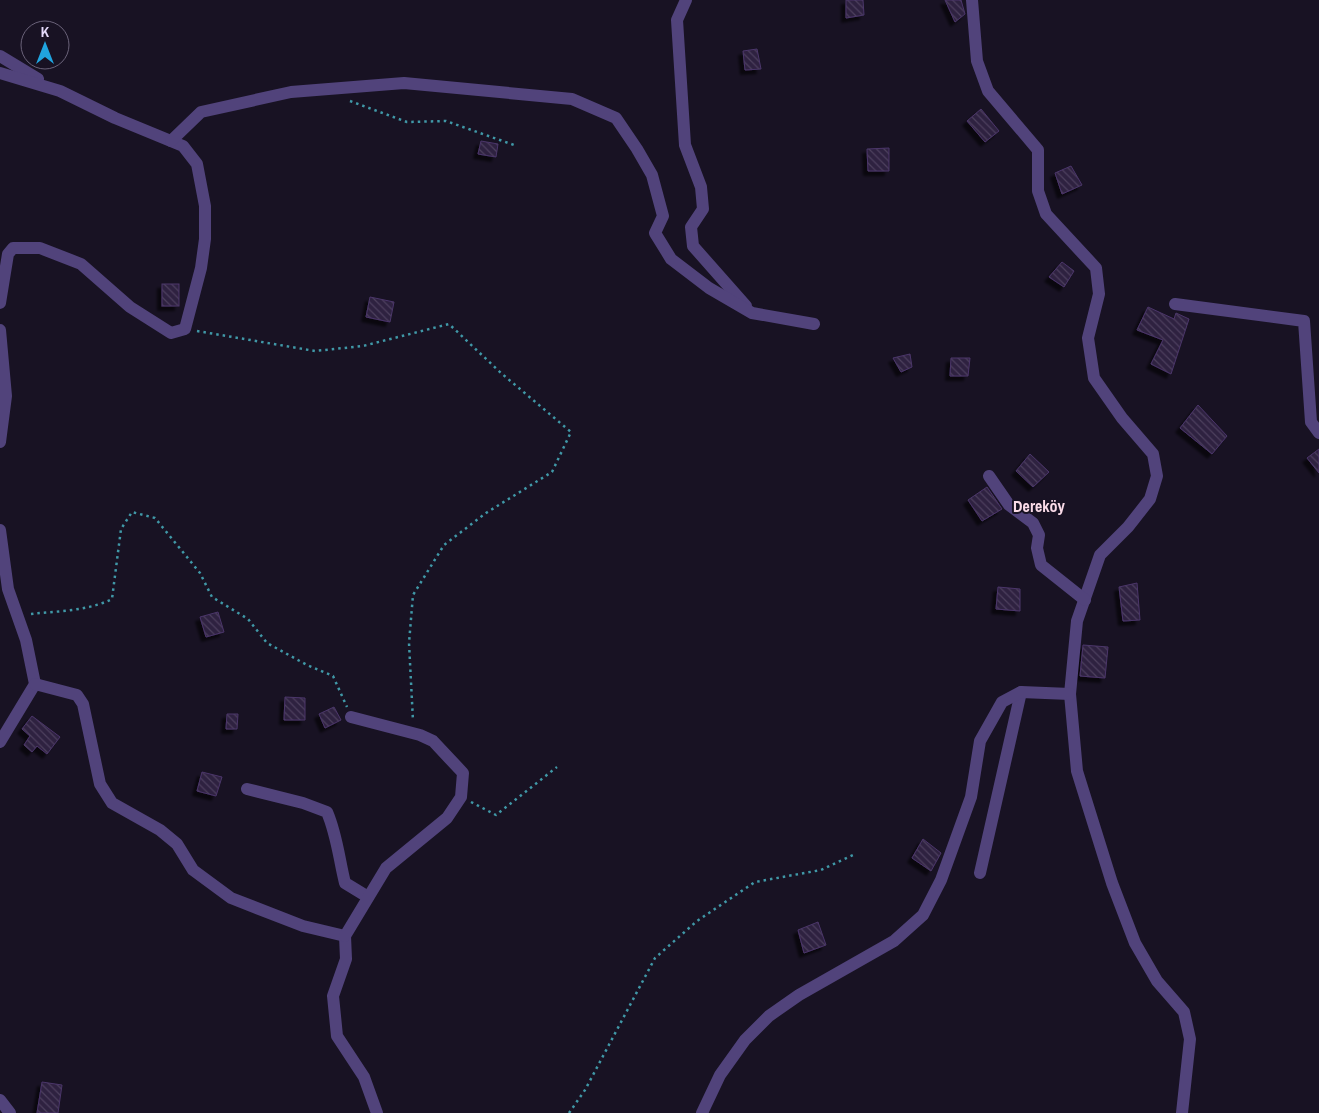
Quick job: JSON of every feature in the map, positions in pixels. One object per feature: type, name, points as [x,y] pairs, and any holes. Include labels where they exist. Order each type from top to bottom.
[{"type":"street","points":[[686,0],[677,20],[685,145],[702,187],[703,209],[691,228],[693,246],[752,313]]},
{"type":"street","points":[[972,0],[977,62],[988,92],[1038,150],[1038,191],[1046,214],[1096,268],[1099,294],[1088,338],[1094,378],[1122,418],[1153,454],[1156,468],[1157,476],[1150,499],[1128,527],[1100,555],[1077,621],[1070,694],[1077,771],[1112,884],[1135,943],[1157,981],[1184,1012],[1190,1039],[1182,1113]]},
{"type":"street","points":[[0,56],[60,91],[115,118],[182,146],[197,164],[204,206],[205,239],[201,268],[185,328],[171,333],[130,307],[82,264],[40,248],[13,248],[8,254],[0,302]]},
{"type":"street","points":[[0,73],[60,91]]},
{"type":"street","points":[[171,141],[201,112],[291,92],[404,83],[572,99],[616,118],[637,149],[652,175],[663,216],[655,234],[671,259],[709,288],[752,313],[814,324]]},
{"type":"street","points":[[1175,304],[1304,322],[1311,422],[1319,433]]},
{"type":"street","points":[[0,330],[6,396],[0,442]]},
{"type":"street","points":[[989,476],[1009,505],[1033,523],[1039,535],[1037,548],[1041,565],[1085,600]]},
{"type":"street","points":[[0,530],[3,581],[26,640],[35,684],[0,742]]},
{"type":"street","points":[[35,684],[77,695],[83,704],[100,784],[112,802],[160,830],[177,844],[193,870],[231,898],[303,926],[345,936]]},
{"type":"street","points":[[702,1113],[720,1075],[745,1040],[769,1016],[799,995],[894,941],[923,914],[942,880],[971,797],[980,741],[1002,702],[1021,692],[1070,694]]},
{"type":"street","points":[[980,872],[1021,692]]},
{"type":"street","points":[[351,717],[414,734],[432,742],[463,773],[461,796],[447,818],[386,868],[345,936],[346,959],[333,996],[337,1036],[364,1077],[377,1113]]},
{"type":"street","points":[[247,789],[303,802],[327,812],[336,832],[338,858],[345,883],[368,897]]},
{"type":"street","points":[[0,1100],[10,1113]]},
{"type":"path","points":[[348,100],[407,122],[446,122],[514,145]]},
{"type":"path","points":[[185,328],[315,351],[363,346],[449,324],[501,373],[571,432],[552,472],[486,512],[444,545],[413,595],[408,643],[414,734]]},
{"type":"path","points":[[16,615],[68,611],[112,599],[121,529],[132,512],[155,518],[200,573],[212,597],[248,619],[267,643],[307,666],[333,676],[351,717]]},
{"type":"path","points":[[461,796],[496,815],[557,767]]},
{"type":"path","points":[[569,1113],[585,1090],[656,958],[697,921],[755,882],[821,870],[853,855]]},
{"type":"building","points":[[846,0],[863,0],[864,15],[846,18]]},
{"type":"building","points":[[945,0],[961,0],[965,14],[955,22]]},
{"type":"building","points":[[757,49],[761,69],[745,70],[743,51]]},
{"type":"building","points":[[981,109],[999,131],[985,142],[967,121]]},
{"type":"building","points":[[481,141],[498,144],[496,157],[478,154]]},
{"type":"building","points":[[889,148],[889,171],[868,171],[867,149]]},
{"type":"building","points":[[1071,166],[1082,185],[1062,194],[1055,173]]},
{"type":"building","points":[[1062,262],[1074,271],[1064,287],[1049,277]]},
{"type":"building","points":[[162,284],[179,284],[179,306],[162,306]]},
{"type":"building","points":[[370,297],[394,302],[390,322],[366,317]]},
{"type":"building","points":[[1148,307],[1174,319],[1176,313],[1189,319],[1171,374],[1151,364],[1163,340],[1137,330]]},
{"type":"building","points":[[910,354],[912,367],[901,372],[893,358]]},
{"type":"building","points":[[951,358],[970,358],[968,376],[950,376]]},
{"type":"building","points":[[1198,405],[1227,436],[1212,454],[1180,428]]},
{"type":"building","points":[[1319,449],[1319,473],[1307,458]]},
{"type":"building","points":[[1030,454],[1049,472],[1033,487],[1016,471]]},
{"type":"building","points":[[987,487],[1002,509],[982,521],[968,500]]},
{"type":"building","points":[[1137,583],[1140,620],[1123,621],[1119,587]]},
{"type":"building","points":[[998,587],[1020,589],[1020,611],[996,609]]},
{"type":"building","points":[[218,612],[224,632],[206,637],[200,617]]},
{"type":"building","points":[[1083,645],[1108,647],[1105,678],[1080,676]]},
{"type":"building","points":[[285,697],[305,698],[305,720],[284,720]]},
{"type":"building","points":[[334,707],[341,720],[325,728],[319,714]]},
{"type":"building","points":[[227,714],[238,714],[237,729],[226,729]]},
{"type":"building","points":[[32,716],[60,737],[47,754],[37,746],[32,752],[24,745],[30,736],[22,729]]},
{"type":"building","points":[[202,772],[222,777],[216,796],[197,791]]},
{"type":"building","points":[[923,839],[941,853],[931,871],[912,858]]},
{"type":"building","points":[[818,922],[826,945],[804,953],[798,930]]},
{"type":"building","points":[[42,1082],[62,1085],[58,1113],[37,1113]]},
{"type":"district","name":"Dereköy","points":[[1039,506]]}]
